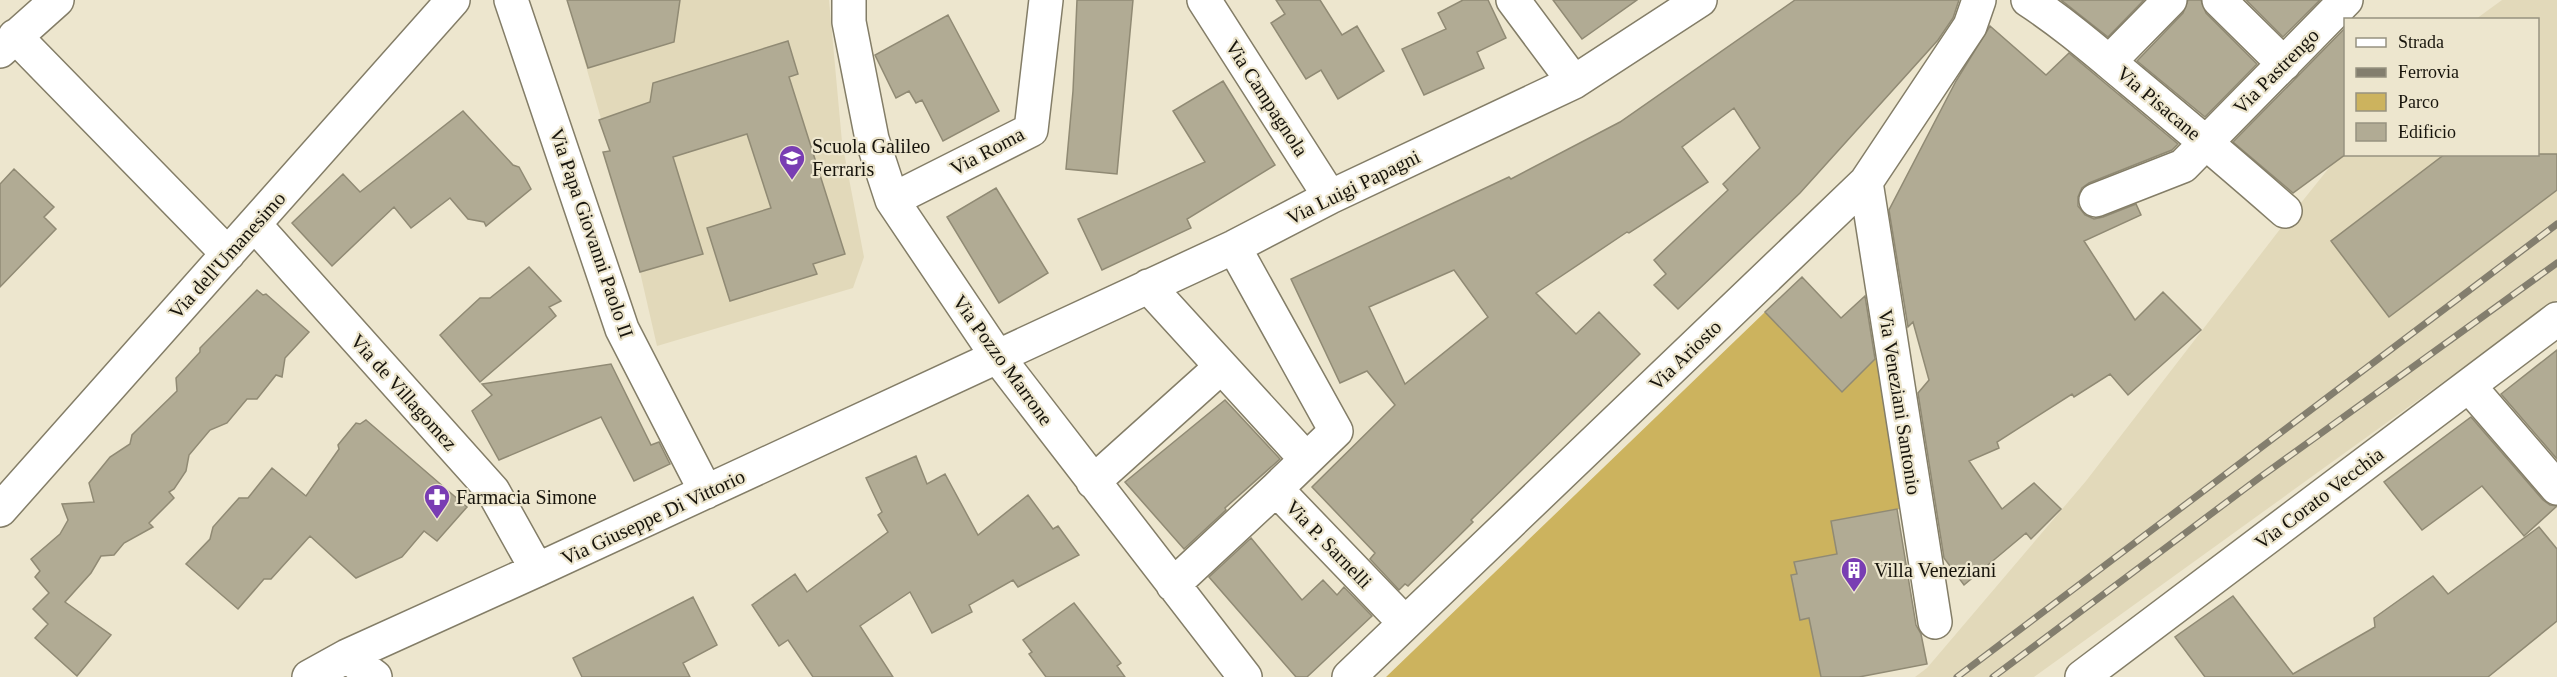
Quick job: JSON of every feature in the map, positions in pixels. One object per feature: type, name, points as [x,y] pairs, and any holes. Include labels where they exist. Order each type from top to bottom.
[{"type":"street","name":"Via dell'Umanesimo","points":[[1,506],[453,0]]},
{"type":"street","name":"Via Papa Giovanni Paolo II","points":[[511,0],[622,328],[706,492]]},
{"type":"street","name":"Via Pozzo Marrone","points":[[849,0],[849,22],[872,139],[892,200],[997,356],[1245,677]]},
{"type":"street","name":"Via Roma","points":[[892,200],[1031,130],[1046,0]]},
{"type":"street","name":"Via Campagnola","points":[[1204,0],[1330,197]]},
{"type":"street","points":[[1513,0],[1574,82]]},
{"type":"street","name":"Via Luigi Papagni","points":[[997,356],[1234,247],[1330,197],[1574,82],[1700,0]]},
{"type":"street","name":"Via Ariosto","points":[[1349,677],[1866,182],[1970,26],[1979,0]]},
{"type":"street","points":[[2109,62],[2170,0]]},
{"type":"street","points":[[2219,0],[2284,64]]},
{"type":"street","name":"Via Pastrengo","points":[[2096,200],[2183,166],[2346,0]]},
{"type":"street","points":[[43,5],[8,43],[228,254]]},
{"type":"street","name":"Via Pisacane","points":[[2045,5],[2285,212]]},
{"type":"street","name":"Via Veneziani Santonio","points":[[1866,182],[1935,622]]},
{"type":"street","name":"Via de Villagomez","points":[[254,224],[493,491],[537,570]]},
{"type":"street","points":[[1234,247],[1336,431],[1276,489]]},
{"type":"street","points":[[1148,286],[1306,459]]},
{"type":"street","name":"Via Corato Vecchia","points":[[2082,677],[2557,319]]},
{"type":"street","name":"Via Giuseppe Di Vittorio","points":[[309,677],[349,666],[537,570],[997,356]]},
{"type":"street","points":[[1093,482],[1221,367]]},
{"type":"street","points":[[2469,386],[2557,488]]},
{"type":"street","name":"Via P. Sarnelli","points":[[1173,585],[1276,489],[1405,623]]},
{"type":"street","points":[[349,666],[375,677]]},
{"type":"shaded area","points":[[567,0],[829,0],[842,142],[864,257],[853,288],[657,346],[640,272],[603,152],[610,150]]},
{"type":"shaded area","points":[[2502,0],[2557,0],[2557,300],[2034,677],[1915,677],[1927,668],[2086,481],[2344,149],[2344,156],[2539,156],[2539,18],[2477,18]]},
{"type":"green space","points":[[1765,312],[1842,391],[1878,356],[1900,509],[1832,521],[1837,554],[1795,562],[1797,574],[1845,611],[1815,647],[1821,677],[1386,677]]},
{"type":"building","points":[[567,0],[680,0],[674,42],[588,68]]},
{"type":"building","points":[[1077,0],[1133,0],[1117,174],[1066,169],[1073,91]]},
{"type":"building","points":[[1276,0],[1320,0],[1342,35],[1357,26],[1384,71],[1338,99],[1321,70],[1306,79],[1271,23],[1285,14]]},
{"type":"building","points":[[1463,0],[1488,0],[1506,38],[1477,52],[1484,68],[1424,95],[1402,49],[1446,29],[1438,13]]},
{"type":"building","points":[[1553,0],[1637,0],[1582,39]]},
{"type":"building","points":[[1795,0],[1959,0],[1953,18],[1938,40],[1800,193],[1678,309],[1654,285],[1666,274],[1654,260],[1728,190],[1723,184],[1760,148],[1734,108],[1682,147],[1708,182],[1629,233],[1627,232],[1536,293],[1576,334],[1599,312],[1640,354],[1471,520],[1473,522],[1408,586],[1405,584],[1399,590],[1370,559],[1375,553],[1312,487],[1395,405],[1367,371],[1340,383],[1291,279],[1509,177],[1511,179],[1620,122]],"holes":[[[1454,270],[1488,317],[1405,384],[1369,307]]]},
{"type":"building","points":[[2061,0],[2144,0],[2108,37]]},
{"type":"building","points":[[2188,0],[2201,0],[2206,13],[2257,64],[2205,117],[2137,61],[2183,13]]},
{"type":"building","points":[[2246,0],[2320,0],[2283,37]]},
{"type":"building","points":[[948,15],[999,111],[943,141],[922,100],[916,103],[909,91],[896,98],[875,55]]},
{"type":"building","points":[[1990,26],[2046,75],[2069,53],[2178,144],[2172,150],[2089,183],[2082,188],[2078,197],[2078,206],[2085,215],[2094,219],[2136,204],[2141,215],[2084,241],[2135,320],[2163,292],[2201,330],[2128,395],[2110,374],[2074,397],[2072,394],[1997,442],[1999,448],[1969,461],[2002,509],[2034,483],[2061,509],[2031,539],[2026,533],[1964,585],[1944,558],[1918,393],[1929,380],[1913,322],[1908,327],[1889,210],[1956,81]]},
{"type":"building","points":[[2344,29],[2344,155],[2293,193],[2233,142]]},
{"type":"building","name":"Scuola Galileo Ferraris","points":[[788,41],[798,74],[789,77],[845,254],[813,264],[817,274],[730,301],[707,228],[771,208],[747,134],[673,157],[703,254],[640,272],[603,152],[610,151],[599,120],[650,102],[653,83]]},
{"type":"building","points":[[1223,81],[1275,165],[1187,219],[1191,228],[1102,270],[1078,219],[1205,162],[1173,111]]},
{"type":"building","points":[[463,111],[513,165],[519,167],[531,189],[486,226],[484,222],[468,219],[450,198],[411,228],[394,207],[332,266],[292,223],[343,174],[360,192]]},
{"type":"building","points":[[2557,154],[2557,190],[2389,317],[2331,241],[2442,156]]},
{"type":"building","points":[[14,169],[54,207],[44,217],[56,229],[0,287],[0,184]]},
{"type":"building","points":[[996,188],[1048,273],[999,303],[947,217]]},
{"type":"building","points":[[529,267],[561,301],[549,307],[556,316],[480,382],[440,335],[480,298],[490,298]]},
{"type":"building","points":[[1802,277],[1841,318],[1865,296],[1875,359],[1842,392],[1765,312]]},
{"type":"building","points":[[257,290],[263,295],[266,294],[309,332],[285,358],[282,377],[276,375],[257,399],[247,399],[227,423],[210,430],[189,455],[186,471],[174,489],[169,492],[174,498],[149,523],[153,527],[124,543],[114,555],[101,556],[91,573],[65,602],[111,635],[77,676],[35,638],[48,624],[33,609],[49,593],[35,577],[40,571],[31,559],[60,534],[68,520],[62,504],[94,502],[89,483],[110,457],[130,444],[132,435],[177,391],[176,378],[200,352],[200,348]]},
{"type":"building","points":[[2557,350],[2557,459],[2501,394]]},
{"type":"building","points":[[611,364],[651,445],[659,442],[670,464],[634,481],[601,417],[499,460],[472,411],[492,395],[482,384]]},
{"type":"building","points":[[1225,400],[1280,459],[1225,508],[1226,510],[1184,549],[1125,482]]},
{"type":"building","points":[[2471,417],[2543,500],[2550,505],[2557,506],[2524,536],[2482,486],[2422,530],[2384,482]]},
{"type":"building","points":[[366,420],[467,507],[437,541],[424,531],[402,557],[356,578],[310,536],[271,579],[264,579],[238,609],[186,564],[210,539],[213,527],[239,498],[248,498],[272,468],[306,496],[339,449],[338,445],[356,423],[360,424]]},
{"type":"building","points":[[916,456],[927,484],[945,474],[978,535],[1028,495],[1053,529],[1058,526],[1079,555],[1018,587],[1013,580],[969,605],[972,612],[932,633],[910,592],[860,626],[893,677],[813,677],[788,640],[779,646],[752,605],[795,574],[807,592],[888,532],[878,515],[882,512],[866,478]]},
{"type":"building","name":"Villa Veneziani","points":[[1897,509],[1916,625],[1921,634],[1927,664],[1859,677],[1821,677],[1809,618],[1800,620],[1791,575],[1797,574],[1794,562],[1837,554],[1831,521]]},
{"type":"building","points":[[2539,527],[2557,549],[2557,621],[2488,677],[2205,677],[2175,637],[2233,596],[2293,674],[2375,627],[2374,618],[2433,576],[2448,594]]},
{"type":"building","points":[[1251,538],[1302,600],[1323,580],[1337,595],[1344,587],[1372,616],[1307,677],[1296,677],[1209,577]]},
{"type":"building","points":[[693,597],[717,645],[683,663],[690,677],[582,677],[573,658]]},
{"type":"building","points":[[1074,603],[1121,663],[1117,666],[1125,677],[1046,677],[1029,654],[1032,652],[1023,640]]},
{"type":"railway","points":[[1957,677],[2557,224]]},
{"type":"railway","points":[[1993,677],[2259,478],[2557,263]]},
{"type":"place","name":"Scuola Galileo Ferraris","points":[[792,181]]},
{"type":"place","name":"Farmacia Simone","points":[[437,520]]},
{"type":"place","name":"Villa Veneziani","points":[[1854,593]]}]
